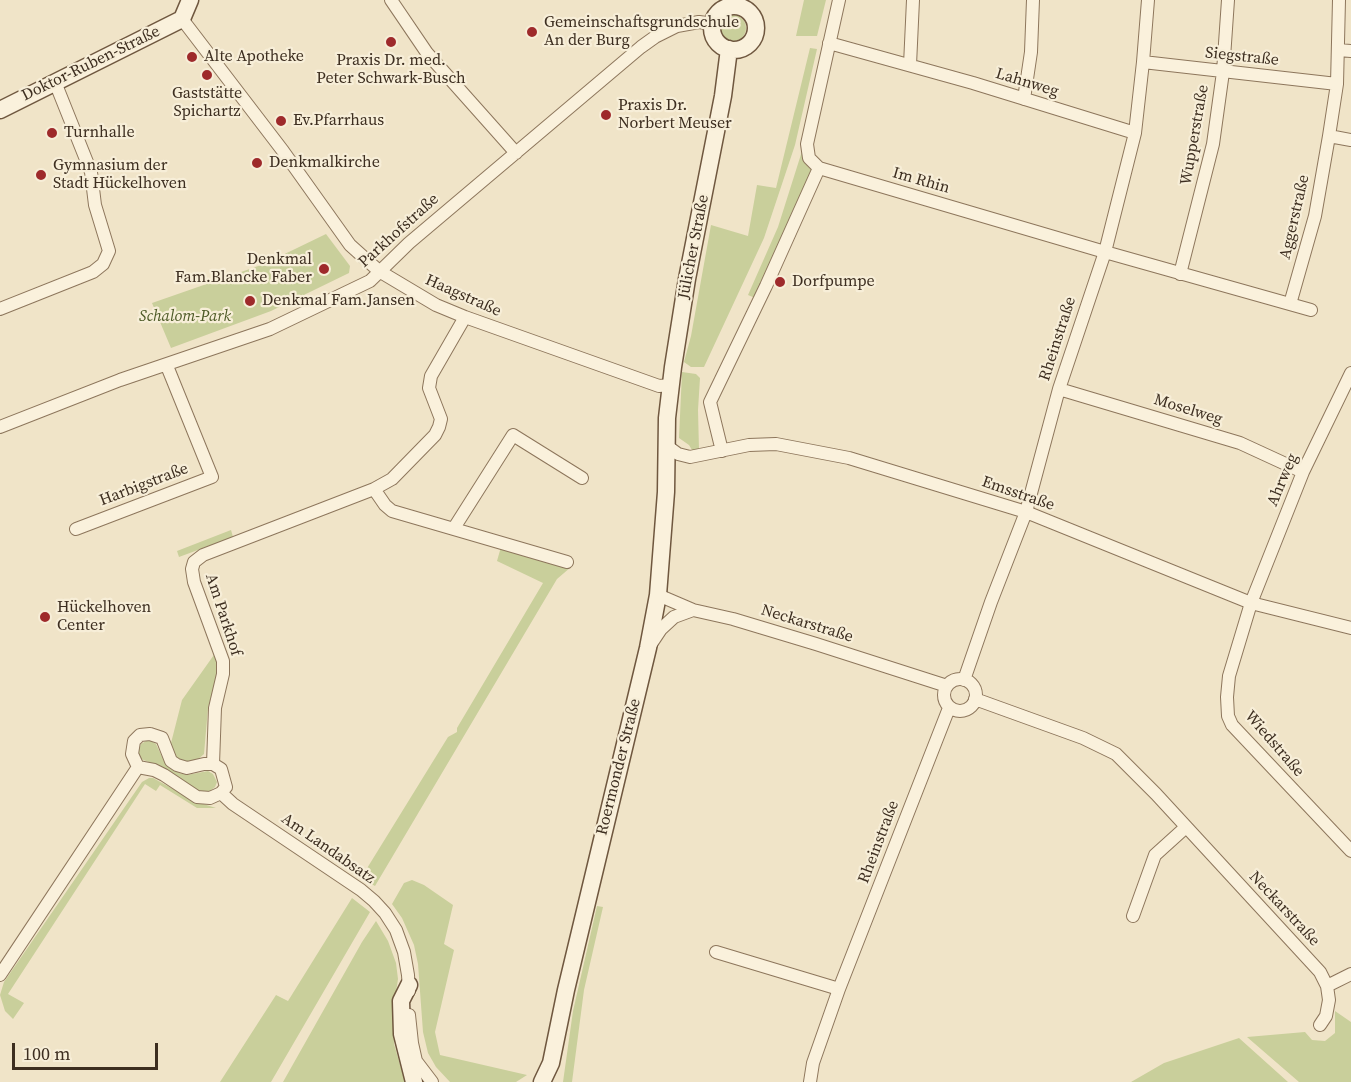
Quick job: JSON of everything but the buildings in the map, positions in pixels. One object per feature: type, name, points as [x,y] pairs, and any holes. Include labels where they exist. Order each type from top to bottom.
[{"type":"main road","points":[[182,19],[190,0]]},
{"type":"main road","points":[[741,3],[753,17],[756,33],[746,47],[738,50],[729,49],[716,40],[713,24],[719,12],[741,3]]},
{"type":"main road","name":"Doktor-Ruben-Straße","points":[[0,110],[182,19]]},
{"type":"main road","name":"Jülicher Straße","points":[[667,446],[671,385],[687,279],[722,103],[729,49]]},
{"type":"main road","name":"Roermonder Straße","points":[[542,1082],[551,1062],[566,990],[648,648],[658,595],[667,446]]},
{"type":"main road","points":[[409,985],[401,1001],[402,1034],[414,1082]]},
{"type":"street","points":[[391,0],[427,53],[516,153]]},
{"type":"street","points":[[722,451],[710,402],[819,168],[809,158],[807,144],[839,0]]},
{"type":"street","points":[[910,65],[912,0]]},
{"type":"street","points":[[1024,99],[1031,52],[1033,0]]},
{"type":"street","name":"Rheinstraße","points":[[964,680],[1026,512],[1059,388],[1105,252],[1135,133],[1148,0]]},
{"type":"street","name":"Wupperstraße","points":[[1180,274],[1213,144],[1223,72],[1228,0]]},
{"type":"street","name":"Aggerstraße","points":[[1290,304],[1315,216],[1337,84],[1345,51],[1338,0]]},
{"type":"street","name":"Haagstraße","points":[[182,19],[283,151],[350,245],[379,271],[436,305],[465,317],[659,386],[671,385]]},
{"type":"street","name":"Parkhofstraße","points":[[0,427],[120,380],[167,366],[292,319],[370,281],[409,243],[655,37],[677,26],[699,22],[713,24]]},
{"type":"street","name":"Lahnweg","points":[[830,43],[1135,133]]},
{"type":"street","name":"Siegstraße","points":[[1143,62],[1337,84]]},
{"type":"street","points":[[0,309],[98,269],[109,251],[95,205],[91,172],[54,82]]},
{"type":"street","points":[[1329,136],[1351,140]]},
{"type":"street","name":"Im Rhin","points":[[819,168],[1311,310]]},
{"type":"street","name":"Am Parkhof","points":[[213,764],[215,708],[224,661],[194,582],[192,569],[194,562],[203,555],[374,489],[392,479],[435,435],[439,427],[441,420],[429,388],[431,376],[465,317]]},
{"type":"street","name":"Harbigstraße","points":[[76,530],[212,477],[167,366]]},
{"type":"street","name":"Ahrweg","points":[[1251,603],[1303,472],[1351,373]]},
{"type":"street","name":"Moselweg","points":[[1059,388],[1240,443],[1303,472]]},
{"type":"street","points":[[454,528],[513,435],[582,478]]},
{"type":"street","name":"Emsstraße","points":[[667,446],[678,454],[690,457],[749,445],[776,444],[838,456],[1026,512],[1251,603],[1351,628]]},
{"type":"street","points":[[374,489],[392,511],[567,562]]},
{"type":"street","name":"Neckarstraße","points":[[658,595],[693,610],[733,619],[947,686]]},
{"type":"street","name":"Wiedstraße","points":[[1251,603],[1230,676],[1227,697],[1228,716],[1232,725],[1351,851]]},
{"type":"street","points":[[648,648],[661,629],[674,617],[693,610]]},
{"type":"street","points":[[947,686],[958,680],[964,680],[973,687],[975,699],[973,704],[963,711],[949,708]]},
{"type":"street","name":"Rheinstraße","points":[[810,1082],[813,1063],[838,989],[949,708],[944,696],[947,686]]},
{"type":"street","name":"Neckarstraße","points":[[975,699],[1083,738],[1116,754],[1320,972],[1327,986]]},
{"type":"street","points":[[150,734],[162,738],[171,761],[177,765],[187,768],[213,764],[222,769],[226,787],[221,794],[210,798],[197,796],[164,775],[138,766],[132,754],[134,741],[140,735],[150,734]]},
{"type":"street","points":[[0,975],[138,766]]},
{"type":"street","name":"Am Landabsatz","points":[[221,794],[361,890],[385,913],[396,930],[404,952],[409,985],[412,1043],[416,1061],[432,1082]]},
{"type":"street","points":[[1133,916],[1155,855],[1186,827]]},
{"type":"street","points":[[716,952],[838,989]]},
{"type":"street","points":[[1320,1025],[1326,1016],[1329,1000],[1327,986],[1351,974]]},
{"type":"green space","points":[[804,0],[826,0],[817,36],[796,36]]},
{"type":"green space","points":[[733,15],[742,19],[746,28],[742,37],[733,41],[724,37],[720,28],[724,19]]},
{"type":"green space","points":[[810,48],[817,49],[795,145],[764,238],[704,367],[691,367],[684,362],[691,336],[711,225],[748,236],[757,185],[776,188]]},
{"type":"green space","points":[[803,148],[814,174],[755,298],[748,295],[778,227]]},
{"type":"green space","name":"Schalom-Park","points":[[326,234],[350,266],[349,273],[271,311],[171,348],[152,303],[264,264]]},
{"type":"green space","points":[[682,372],[696,374],[700,378],[699,450],[692,450],[679,438]]},
{"type":"green space","points":[[231,530],[233,537],[179,557],[177,551]]},
{"type":"green space","points":[[501,547],[571,567],[557,579],[375,886],[361,878],[448,737],[457,732],[457,728],[543,583],[497,561]]},
{"type":"green space","points":[[216,652],[220,664],[208,708],[204,754],[190,763],[183,762],[176,758],[171,743],[182,700]]},
{"type":"green space","points":[[146,741],[156,744],[165,763],[179,773],[187,775],[208,771],[213,774],[217,782],[215,787],[210,791],[200,792],[154,764],[141,759],[138,752],[141,744]]},
{"type":"green space","points":[[149,778],[197,802],[216,808],[197,808],[160,785],[156,791],[145,784],[8,994],[24,1003],[13,1019],[5,1011],[0,995],[4,982],[142,782]]},
{"type":"green space","points":[[412,880],[424,885],[453,905],[444,944],[454,950],[435,1032],[440,1055],[527,1075],[516,1082],[450,1082],[436,1067],[428,1053],[423,1032],[418,964],[414,945],[402,918],[392,904],[404,883]]},
{"type":"green space","points":[[352,898],[370,912],[271,1082],[220,1082],[276,995],[288,1001]]},
{"type":"green space","points":[[597,906],[603,907],[584,990],[572,1082],[563,1082],[573,1011]]},
{"type":"green space","points":[[376,921],[388,941],[396,963],[398,979],[393,1012],[394,1044],[405,1082],[283,1082],[362,942]]},
{"type":"green space","points":[[1335,1011],[1351,1022],[1351,1082],[1299,1082],[1247,1037],[1305,1032],[1312,1040],[1325,1041],[1335,1033]]},
{"type":"green space","points":[[1239,1038],[1288,1082],[1131,1082],[1164,1063]]},
{"type":"place","name":"Gemeinschaftsgrundschule An der Burg","points":[[532,32]]},
{"type":"place","name":"Praxis Dr. med. Peter Schwark-Busch","points":[[391,42]]},
{"type":"place","name":"Alte Apotheke","points":[[192,57]]},
{"type":"place","name":"Gaststätte Spichartz","points":[[207,75]]},
{"type":"place","name":"Praxis Dr. Norbert Meuser","points":[[606,115]]},
{"type":"place","name":"Ev.Pfarrhaus","points":[[281,121]]},
{"type":"place","name":"Turnhalle","points":[[52,133]]},
{"type":"place","name":"Denkmalkirche","points":[[257,163]]},
{"type":"place","name":"Gymnasium der Stadt Hückelhoven","points":[[41,175]]},
{"type":"place","name":"Denkmal Fam.Blancke Faber","points":[[324,269]]},
{"type":"place","name":"Dorfpumpe","points":[[780,282]]},
{"type":"place","name":"Denkmal Fam.Jansen","points":[[250,301]]},
{"type":"place","name":"Hückelhoven Center","points":[[45,617]]}]
